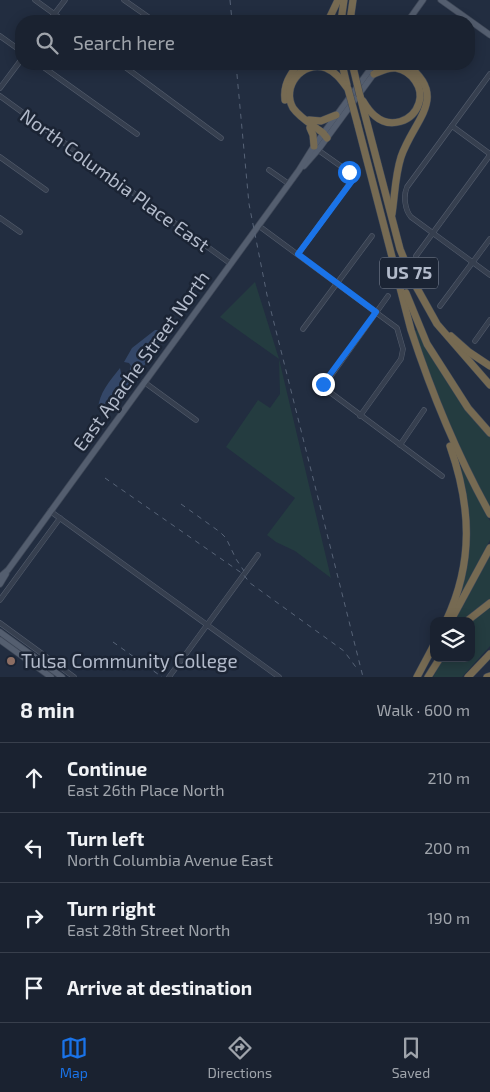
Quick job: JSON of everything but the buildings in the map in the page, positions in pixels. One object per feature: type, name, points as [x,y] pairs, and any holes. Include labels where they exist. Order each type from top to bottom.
[{"type":"highway","points":[[331,15],[338,0]]},
{"type":"highway","points":[[342,15],[344,0]]},
{"type":"highway","points":[[351,15],[353,0]]},
{"type":"highway","points":[[294,70],[287,81],[285,90],[286,100],[293,114],[310,128],[324,135]]},
{"type":"highway","points":[[306,70],[296,76],[291,86],[290,97],[294,110],[324,135]]},
{"type":"highway","points":[[330,70],[343,79]]},
{"type":"highway","name":"US 75","points":[[342,70],[343,79],[348,89],[357,122],[411,330],[431,388],[458,453],[490,514]]},
{"type":"highway","name":"US 75","points":[[353,70],[366,110],[391,216],[408,270],[418,293],[437,324],[490,386]]},
{"type":"highway","points":[[374,74],[385,70]]},
{"type":"highway","points":[[366,110],[380,120],[390,123],[411,116],[420,101],[420,92],[417,84],[406,72],[402,70]]},
{"type":"highway","points":[[391,216],[399,163],[405,146],[425,109],[428,98],[422,79],[412,70]]},
{"type":"highway","points":[[306,120],[321,121],[336,115]]},
{"type":"highway","points":[[310,128],[316,148]]},
{"type":"highway","points":[[394,263],[427,344],[468,408],[490,433]]},
{"type":"highway","points":[[437,324],[469,352],[490,366]]},
{"type":"highway","points":[[431,388],[460,477],[467,516],[463,569],[459,588],[448,617]]},
{"type":"highway","points":[[453,617],[490,548]]},
{"type":"highway","points":[[472,617],[490,603]]},
{"type":"highway","points":[[419,677],[430,654]]},
{"type":"highway","points":[[468,677],[490,654]]},
{"type":"highway","points":[[419,677],[430,659]]},
{"type":"highway","points":[[428,677],[437,662]]},
{"type":"main road","points":[[412,15],[423,0]]},
{"type":"main road","points":[[442,0],[461,15]]},
{"type":"main road","points":[[475,25],[490,35]]},
{"type":"main road","name":"East Apache Street North","points":[[0,584],[50,511],[316,148],[336,115],[370,70]]},
{"type":"main road","name":"East Apache Street North","points":[[324,135],[377,70]]},
{"type":"main road","name":"East Apache Street North","points":[[0,577],[8,570]]},
{"type":"main road","points":[[0,632],[39,664],[51,677]]},
{"type":"main road","points":[[0,640],[62,677]]},
{"type":"main road","points":[[39,664],[45,656]]},
{"type":"street","points":[[35,0],[55,14],[65,0]]},
{"type":"street","points":[[124,0],[145,15]]},
{"type":"street","points":[[0,36],[15,47]]},
{"type":"street","points":[[0,88],[15,68]]},
{"type":"street","points":[[47,70],[137,134]]},
{"type":"street","points":[[130,70],[221,138]]},
{"type":"street","points":[[490,74],[406,189],[405,194],[408,214],[490,275]]},
{"type":"street","name":"North Columbia Place East","points":[[0,96],[231,264]]},
{"type":"street","points":[[416,256],[490,155],[452,126]]},
{"type":"street","points":[[298,254],[350,184],[353,177],[316,148]]},
{"type":"street","points":[[0,157],[46,190]]},
{"type":"street","points":[[269,170],[289,184]]},
{"type":"street","points":[[0,218],[20,232]]},
{"type":"street","points":[[259,226],[397,328],[403,356],[360,416]]},
{"type":"street","points":[[303,329],[372,236]]},
{"type":"street","points":[[440,306],[490,238]]},
{"type":"street","points":[[388,296],[323,387],[442,476]]},
{"type":"street","points":[[475,341],[490,320]]},
{"type":"street","points":[[144,382],[196,420]]},
{"type":"street","points":[[400,445],[424,410]]},
{"type":"street","points":[[50,511],[279,677]]},
{"type":"street","points":[[0,600],[60,518]]},
{"type":"street","points":[[169,677],[258,555]]},
{"type":"street","points":[[0,623],[74,677]]},
{"type":"green space","points":[[255,282],[279,359],[220,317]]},
{"type":"green space","points":[[418,330],[459,400],[490,437],[490,507],[484,499],[438,402],[414,331]]},
{"type":"green space","points":[[279,359],[331,578],[295,551],[276,542],[267,535],[295,498],[226,447],[258,400],[270,408],[280,394]]},
{"type":"green space","points":[[459,467],[461,467],[490,521],[490,540],[458,601],[461,584],[466,497]]},
{"type":"green space","points":[[490,554],[490,600],[468,617],[456,617]]},
{"type":"green space","points":[[490,606],[490,646],[462,677],[433,677],[442,662],[475,662],[475,618]]},
{"type":"water","points":[[155,330],[160,330],[164,336],[140,372],[108,411],[102,412],[98,410],[103,392],[120,368],[121,373],[129,372],[131,366],[129,363],[124,362],[132,348]]},
{"type":"railway","points":[[230,0],[231,15]]},
{"type":"railway","points":[[237,70],[249,204],[267,295],[363,677]]},
{"type":"railway","points":[[105,478],[243,574],[250,583],[344,651],[358,670]]},
{"type":"railway","points":[[181,504],[226,538],[244,571]]},
{"type":"railway","points":[[113,642],[162,677]]},
{"type":"place","name":"Tulsa Community College","points":[[11,661]]},
{"type":"route","points":[[323,384],[376,312],[298,254],[352,181],[352,175],[349,172]]}]
